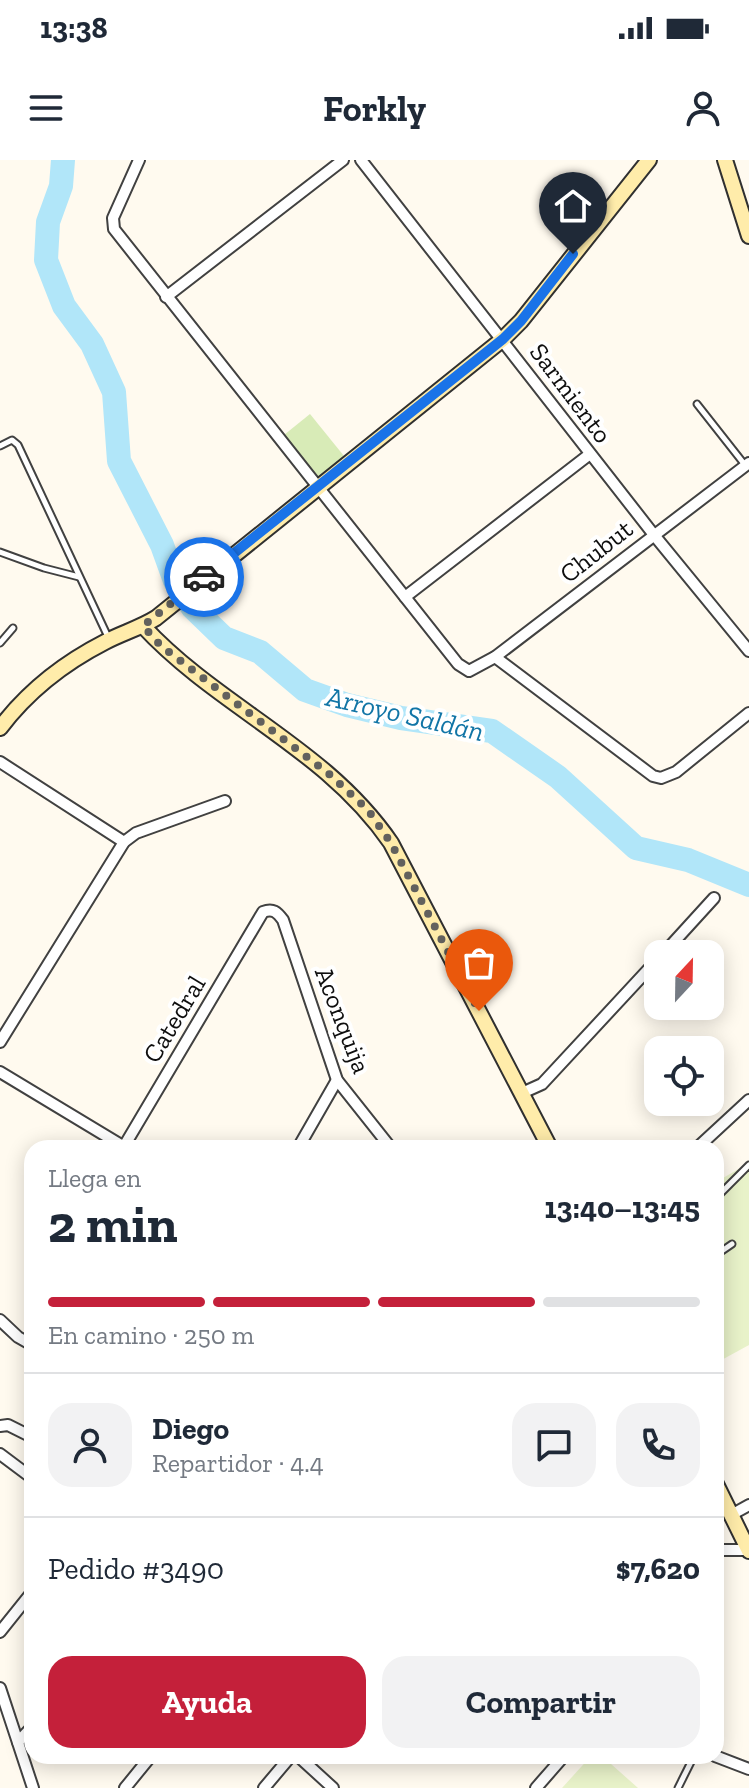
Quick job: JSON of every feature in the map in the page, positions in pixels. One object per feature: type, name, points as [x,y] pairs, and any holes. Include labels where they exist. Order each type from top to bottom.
[{"type":"main road","points":[[0,728],[39,686],[73,660],[143,626],[171,606],[503,339],[521,321],[649,160]]},
{"type":"main road","points":[[725,160],[749,236]]},
{"type":"main road","points":[[143,626],[161,646],[317,764],[368,810],[391,843],[546,1140]]},
{"type":"main road","points":[[724,1501],[749,1551]]},
{"type":"street","points":[[139,160],[112,224],[166,297],[405,597],[590,454]]},
{"type":"street","points":[[166,297],[343,160]]},
{"type":"street","name":"Sarmiento","points":[[361,160],[654,535],[749,651]]},
{"type":"street","name":"Chubut","points":[[405,597],[458,664],[469,671],[495,657],[747,464]]},
{"type":"street","points":[[495,657],[653,776],[661,778],[676,772],[749,713]]},
{"type":"street","points":[[0,762],[124,842]]},
{"type":"street","points":[[0,1042],[124,842],[136,833],[225,801]]},
{"type":"street","points":[[676,940],[714,898]]},
{"type":"street","name":"Aconquija","points":[[263,912],[276,912],[283,920],[337,1080],[385,1140]]},
{"type":"street","name":"Catedral","points":[[129,1140],[263,912]]},
{"type":"street","points":[[522,1093],[542,1084],[644,974]]},
{"type":"street","points":[[0,1072],[111,1140]]},
{"type":"street","points":[[303,1140],[337,1080]]},
{"type":"street","points":[[706,1140],[749,1100]]},
{"type":"street","points":[[0,1320],[24,1340]]},
{"type":"street","points":[[0,1426],[8,1425],[24,1433]]},
{"type":"street","points":[[0,1454],[24,1472]]},
{"type":"street","points":[[731,1515],[749,1505]]},
{"type":"street","points":[[724,1550],[749,1551]]},
{"type":"street","points":[[0,1632],[24,1602]]},
{"type":"street","points":[[0,1688],[24,1760]]},
{"type":"street","points":[[18,1742],[24,1736]]},
{"type":"street","points":[[724,1759],[749,1769]]},
{"type":"street","points":[[25,1764],[33,1788]]},
{"type":"street","points":[[125,1788],[144,1764]]},
{"type":"street","points":[[264,1788],[284,1764]]},
{"type":"street","points":[[307,1764],[333,1788]]},
{"type":"street","points":[[536,1788],[557,1764]]},
{"type":"lane","points":[[697,404],[747,464]]},
{"type":"lane","points":[[0,446],[12,440],[18,445],[110,640]]},
{"type":"lane","points":[[0,552],[79,577]]},
{"type":"lane","points":[[0,643],[13,628]]},
{"type":"lane","points":[[724,1190],[749,1165]]},
{"type":"lane","points":[[724,1250],[732,1244]]},
{"type":"lane","points":[[678,1788],[690,1764]]},
{"type":"green space","points":[[310,414],[348,461],[317,486],[279,439]]},
{"type":"green space","points":[[749,1163],[749,1345],[724,1359],[724,1177]]},
{"type":"green space","points":[[584,1764],[611,1764],[638,1788],[562,1788]]},
{"type":"waterway","name":"Arroyo Saldán","points":[[63,160],[61,186],[48,222],[46,260],[64,306],[92,344],[114,392],[119,461],[162,545],[175,581],[193,608],[224,638],[260,652],[305,690],[347,705],[401,718],[492,731],[558,777],[636,848],[688,860],[749,885]]},
{"type":"way so far","points":[[204,577],[143,626],[175,658],[295,747],[368,810],[391,843],[479,1011]]},
{"type":"route","points":[[204,577],[503,339],[521,321],[573,254]]}]
